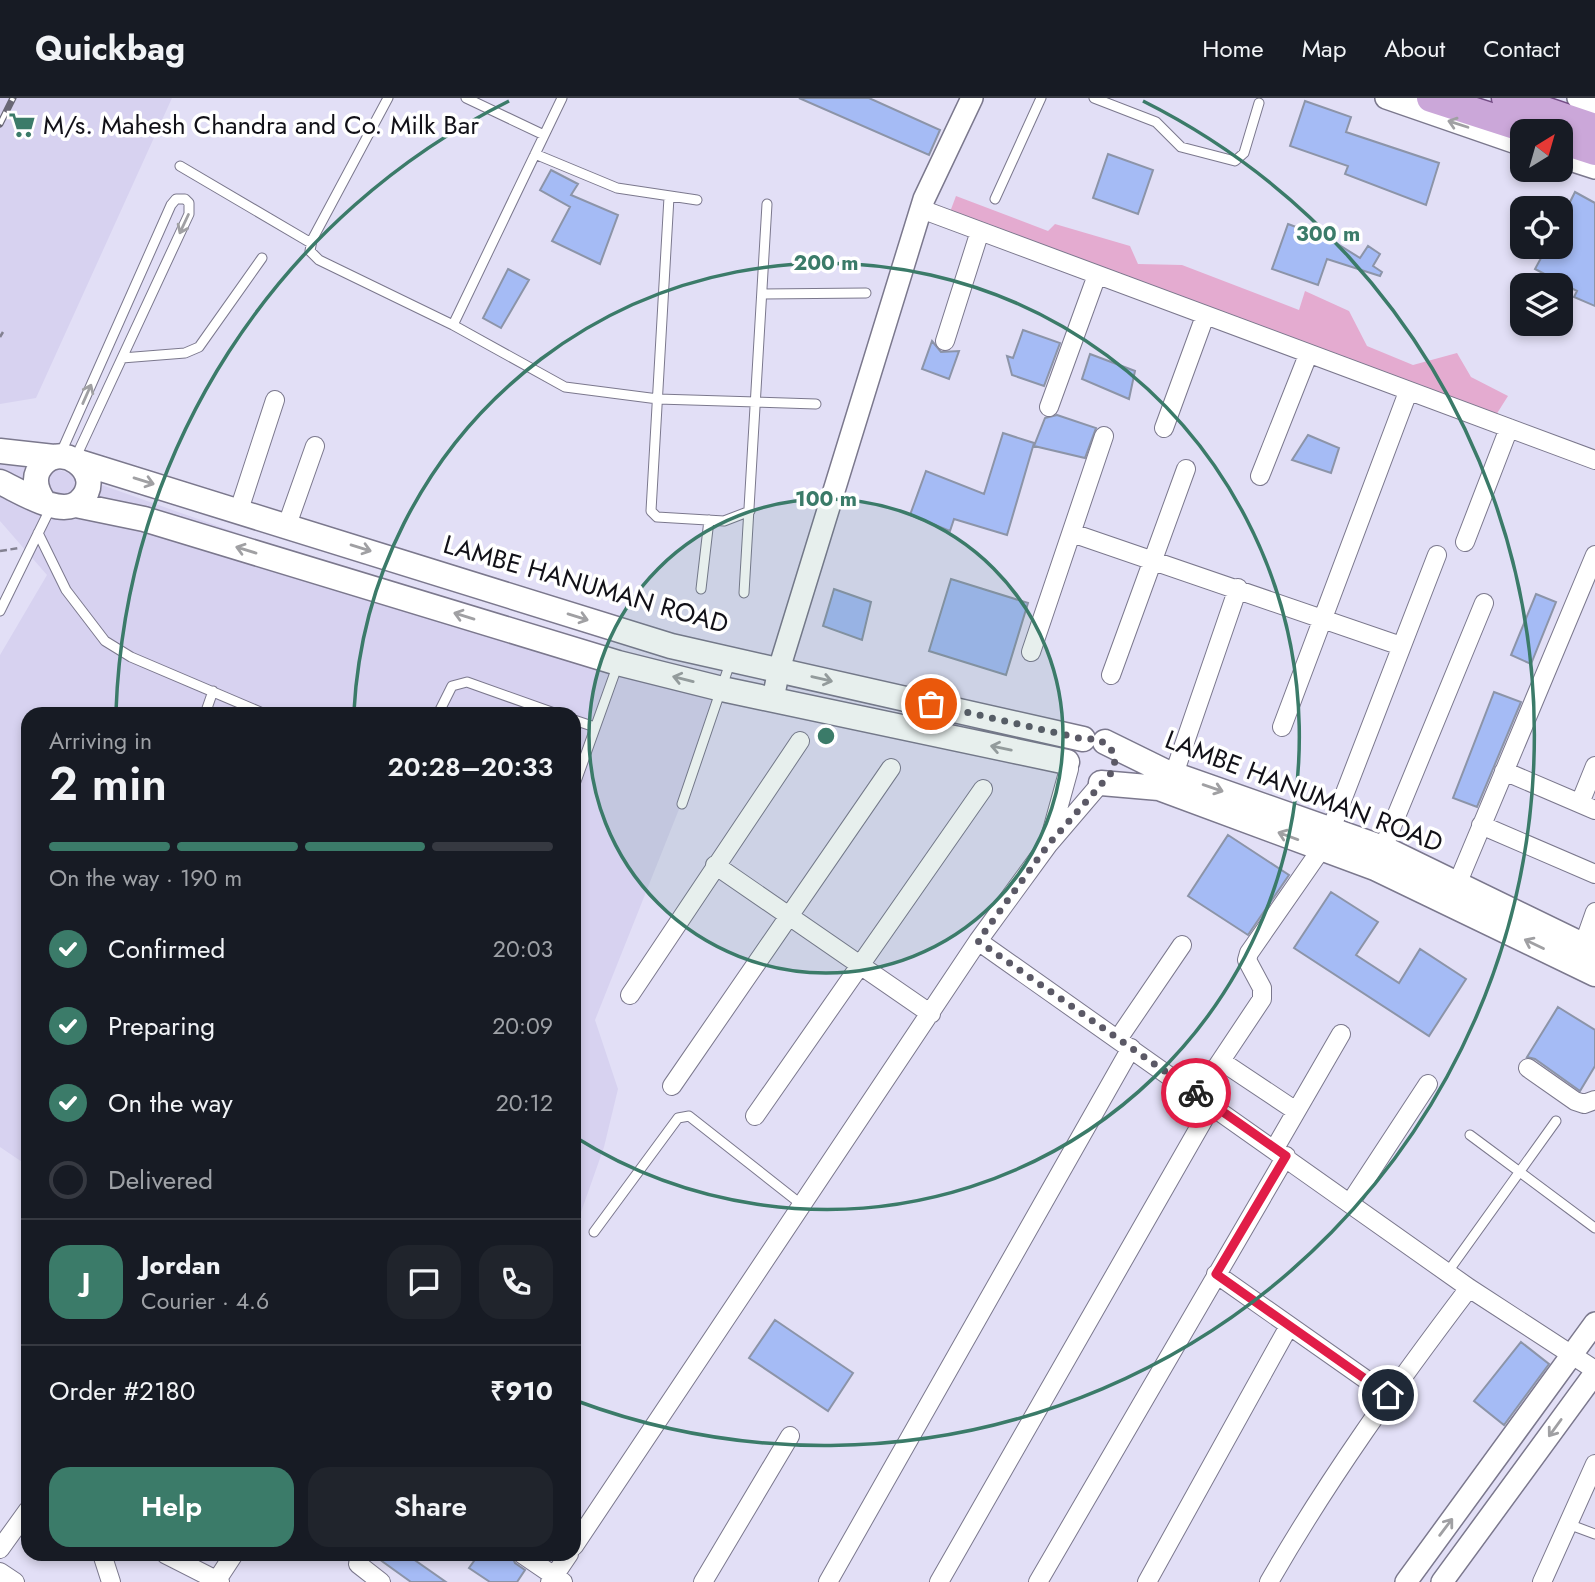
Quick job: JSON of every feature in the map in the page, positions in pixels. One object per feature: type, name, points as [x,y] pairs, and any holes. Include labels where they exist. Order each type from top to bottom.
[{"type":"main road","points":[[1431,98],[1510,123]]},
{"type":"main road","points":[[1506,98],[1595,128]]},
{"type":"main road","points":[[1573,144],[1595,151]]},
{"type":"main road","name":"LAMBE HANUMAN ROAD","points":[[0,452],[67,458],[671,646],[1094,741],[1327,839],[1379,858],[1454,893],[1589,949]]},
{"type":"main road","points":[[47,504],[38,494],[36,476],[40,468],[67,458],[88,475],[87,492],[76,505]]},
{"type":"main road","points":[[0,482],[60,509],[76,505],[144,519],[618,663],[722,689],[1068,766],[1084,784],[1159,788],[1327,839]]},
{"type":"main road","points":[[1068,766],[1072,748],[1094,741],[1111,748],[1115,764],[1108,779],[1101,783]]},
{"type":"main road","points":[[1454,893],[1595,974]]},
{"type":"street","points":[[773,699],[779,669],[921,209],[972,98]]},
{"type":"street","points":[[1386,98],[1510,141]]},
{"type":"street","points":[[1578,98],[1595,104]]},
{"type":"street","points":[[1573,161],[1595,168]]},
{"type":"street","points":[[921,209],[1595,460]]},
{"type":"street","points":[[945,341],[980,231]]},
{"type":"street","points":[[1049,407],[1097,275]]},
{"type":"street","points":[[1164,428],[1205,316]]},
{"type":"street","points":[[1260,477],[1308,355]]},
{"type":"street","points":[[1282,727],[1408,392]]},
{"type":"street","points":[[239,510],[275,400]]},
{"type":"street","points":[[1465,542],[1509,428]]},
{"type":"street","points":[[1031,652],[1104,436]]},
{"type":"street","points":[[287,525],[315,446]]},
{"type":"street","points":[[1111,675],[1186,469]]},
{"type":"street","points":[[1072,533],[1401,646]]},
{"type":"street","points":[[939,1582],[1205,1100],[1221,1061],[1262,999],[1262,988],[1247,960],[1249,953],[1327,839],[1437,555]]},
{"type":"street","points":[[1454,893],[1595,555]]},
{"type":"street","points":[[1174,774],[1238,589]]},
{"type":"street","points":[[1379,858],[1484,603]]},
{"type":"street","points":[[630,995],[800,741]]},
{"type":"street","points":[[1048,845],[1068,766]]},
{"type":"street","points":[[1504,771],[1587,806],[1595,766]]},
{"type":"street","points":[[672,1086],[891,768]]},
{"type":"street","points":[[581,1536],[804,1206],[978,941],[1048,845],[1101,783]]},
{"type":"street","points":[[755,1116],[983,789]]},
{"type":"street","points":[[1481,825],[1595,874]]},
{"type":"street","points":[[715,865],[931,1014]]},
{"type":"street","points":[[1589,949],[1595,912]]},
{"type":"street","points":[[978,941],[1280,1152],[1447,1273],[1595,1371],[1442,1582]]},
{"type":"street","points":[[828,1582],[1124,1043],[1182,945]]},
{"type":"street","points":[[1038,1582],[1216,1274],[1280,1152],[1296,1111],[1341,1034]]},
{"type":"street","points":[[1221,1061],[1296,1111]]},
{"type":"street","points":[[1528,1068],[1575,1101],[1584,1104],[1595,1100]]},
{"type":"street","points":[[1350,1203],[1428,1084]]},
{"type":"street","points":[[1216,1274],[1388,1395]]},
{"type":"street","points":[[1269,1582],[1302,1524],[1388,1395],[1469,1288]]},
{"type":"street","points":[[1406,1582],[1595,1323]]},
{"type":"street","points":[[1147,1582],[1289,1326]]},
{"type":"street","points":[[703,1582],[790,1436]]},
{"type":"street","points":[[1542,1582],[1595,1464]]},
{"type":"street","points":[[0,1549],[21,1520]]},
{"type":"street","points":[[104,1561],[111,1582]]},
{"type":"street","points":[[179,1561],[219,1581],[230,1561]]},
{"type":"street","points":[[531,1561],[555,1580],[565,1561]]},
{"type":"street","points":[[358,1564],[382,1582]]},
{"type":"street","points":[[0,1572],[15,1582]]},
{"type":"lane","points":[[388,98],[311,243],[310,251],[319,260],[453,325],[556,383],[659,399],[757,405],[816,404]]},
{"type":"lane","points":[[466,98],[544,135]]},
{"type":"lane","points":[[453,325],[562,98]]},
{"type":"lane","points":[[995,199],[1041,98]]},
{"type":"lane","points":[[1094,98],[1156,122],[1181,147],[1235,162],[1244,153],[1259,103]]},
{"type":"lane","points":[[535,154],[617,188],[697,200]]},
{"type":"lane","points":[[180,166],[311,243]]},
{"type":"lane","points":[[669,197],[659,399],[650,511],[657,517],[724,521],[750,511]]},
{"type":"lane","points":[[176,199],[185,200],[189,203],[189,214],[122,358],[67,458],[171,205],[176,199]]},
{"type":"lane","points":[[744,593],[767,204]]},
{"type":"lane","points":[[122,358],[185,353],[199,347],[211,334],[262,258]]},
{"type":"lane","points":[[763,294],[866,293]]},
{"type":"lane","points":[[0,611],[38,533],[47,504]]},
{"type":"lane","points":[[701,589],[709,520]]},
{"type":"lane","points":[[38,533],[66,590],[105,641],[131,657],[249,707]]},
{"type":"lane","points":[[682,804],[732,658]]},
{"type":"lane","points":[[581,767],[618,663]]},
{"type":"lane","points":[[442,707],[452,686],[467,682],[537,707]]},
{"type":"lane","points":[[207,707],[213,691]]},
{"type":"lane","points":[[581,722],[595,727]]},
{"type":"lane","points":[[594,1232],[678,1118],[684,1115],[689,1116],[804,1206]]},
{"type":"lane","points":[[1447,1273],[1556,1121]]},
{"type":"lane","points":[[1470,1136],[1595,1227]]},
{"type":"lane","points":[[1568,1524],[1595,1534]]},
{"type":"path","points":[[0,337],[3,331]]},
{"type":"shaded area","points":[[0,98],[172,98],[36,398],[0,404]]},
{"type":"shaded area","points":[[956,196],[1048,231],[1055,224],[1130,246],[1138,264],[1182,265],[1299,310],[1305,291],[1349,311],[1367,346],[1413,365],[1457,353],[1471,377],[1508,396],[1496,415],[950,212]]},
{"type":"shaded area","points":[[0,449],[721,704],[595,1020],[618,1089],[604,1147],[581,1212],[581,707],[21,707],[21,1161],[0,1147],[0,655],[47,575],[0,521]]},
{"type":"building","points":[[799,98],[869,98],[940,130],[929,155]]},
{"type":"building","points":[[1305,101],[1351,117],[1346,132],[1439,163],[1426,205],[1345,174],[1348,166],[1290,146]]},
{"type":"building","points":[[1108,154],[1153,170],[1138,214],[1093,198]]},
{"type":"building","points":[[551,170],[578,184],[571,195],[618,215],[600,264],[552,241],[570,207],[540,190]]},
{"type":"building","points":[[1575,192],[1595,203],[1595,306],[1574,297],[1577,291],[1573,289],[1573,273],[1543,273],[1535,269],[1540,259],[1573,259]]},
{"type":"building","points":[[1288,224],[1331,240],[1360,258],[1368,246],[1380,254],[1373,266],[1382,272],[1380,276],[1327,259],[1318,285],[1272,269]]},
{"type":"building","points":[[508,269],[529,280],[501,328],[483,318]]},
{"type":"building","points":[[1023,330],[1060,343],[1044,386],[1012,375],[1007,356],[1013,358]]},
{"type":"building","points":[[932,341],[941,352],[959,351],[949,379],[922,369]]},
{"type":"building","points":[[1090,354],[1135,371],[1129,399],[1082,379]]},
{"type":"building","points":[[1057,415],[1096,428],[1085,458],[1034,446],[1045,418]]},
{"type":"building","points":[[1003,433],[1034,443],[1007,535],[954,519],[950,531],[910,515],[926,471],[984,494]]},
{"type":"building","points":[[1308,435],[1339,448],[1331,473],[1292,460]]},
{"type":"building","points":[[951,579],[1028,603],[1006,675],[929,651]]},
{"type":"building","points":[[834,589],[871,602],[862,640],[823,626]]},
{"type":"building","points":[[1536,594],[1556,602],[1531,664],[1511,655]]},
{"type":"building","points":[[1494,692],[1521,702],[1477,807],[1453,798]]},
{"type":"building","points":[[1228,835],[1289,875],[1248,935],[1188,896]]},
{"type":"building","points":[[1331,892],[1378,922],[1356,955],[1399,983],[1420,949],[1466,979],[1429,1036],[1294,948]]},
{"type":"building","points":[[1558,1007],[1595,1030],[1595,1066],[1580,1091],[1535,1059],[1527,1057]]},
{"type":"building","points":[[775,1320],[853,1373],[828,1411],[749,1358]]},
{"type":"building","points":[[1521,1342],[1549,1364],[1504,1425],[1474,1401]]},
{"type":"building","points":[[382,1561],[416,1561],[446,1582],[411,1582]]},
{"type":"building","points":[[474,1561],[514,1561],[525,1570],[517,1582],[490,1582],[469,1568]]},
{"type":"railway","points":[[0,124],[13,98]]},
{"type":"way so far","points":[[931,704],[1083,739],[1098,739],[1111,748],[1115,764],[1108,779],[1101,783],[1072,815],[978,941],[1196,1093]]},
{"type":"place","name":"M/s. Mahesh Chandra and Co. Milk Bar","points":[[22,125]]},
{"type":"route","points":[[1196,1093],[1286,1156],[1216,1274],[1388,1395]]}]
